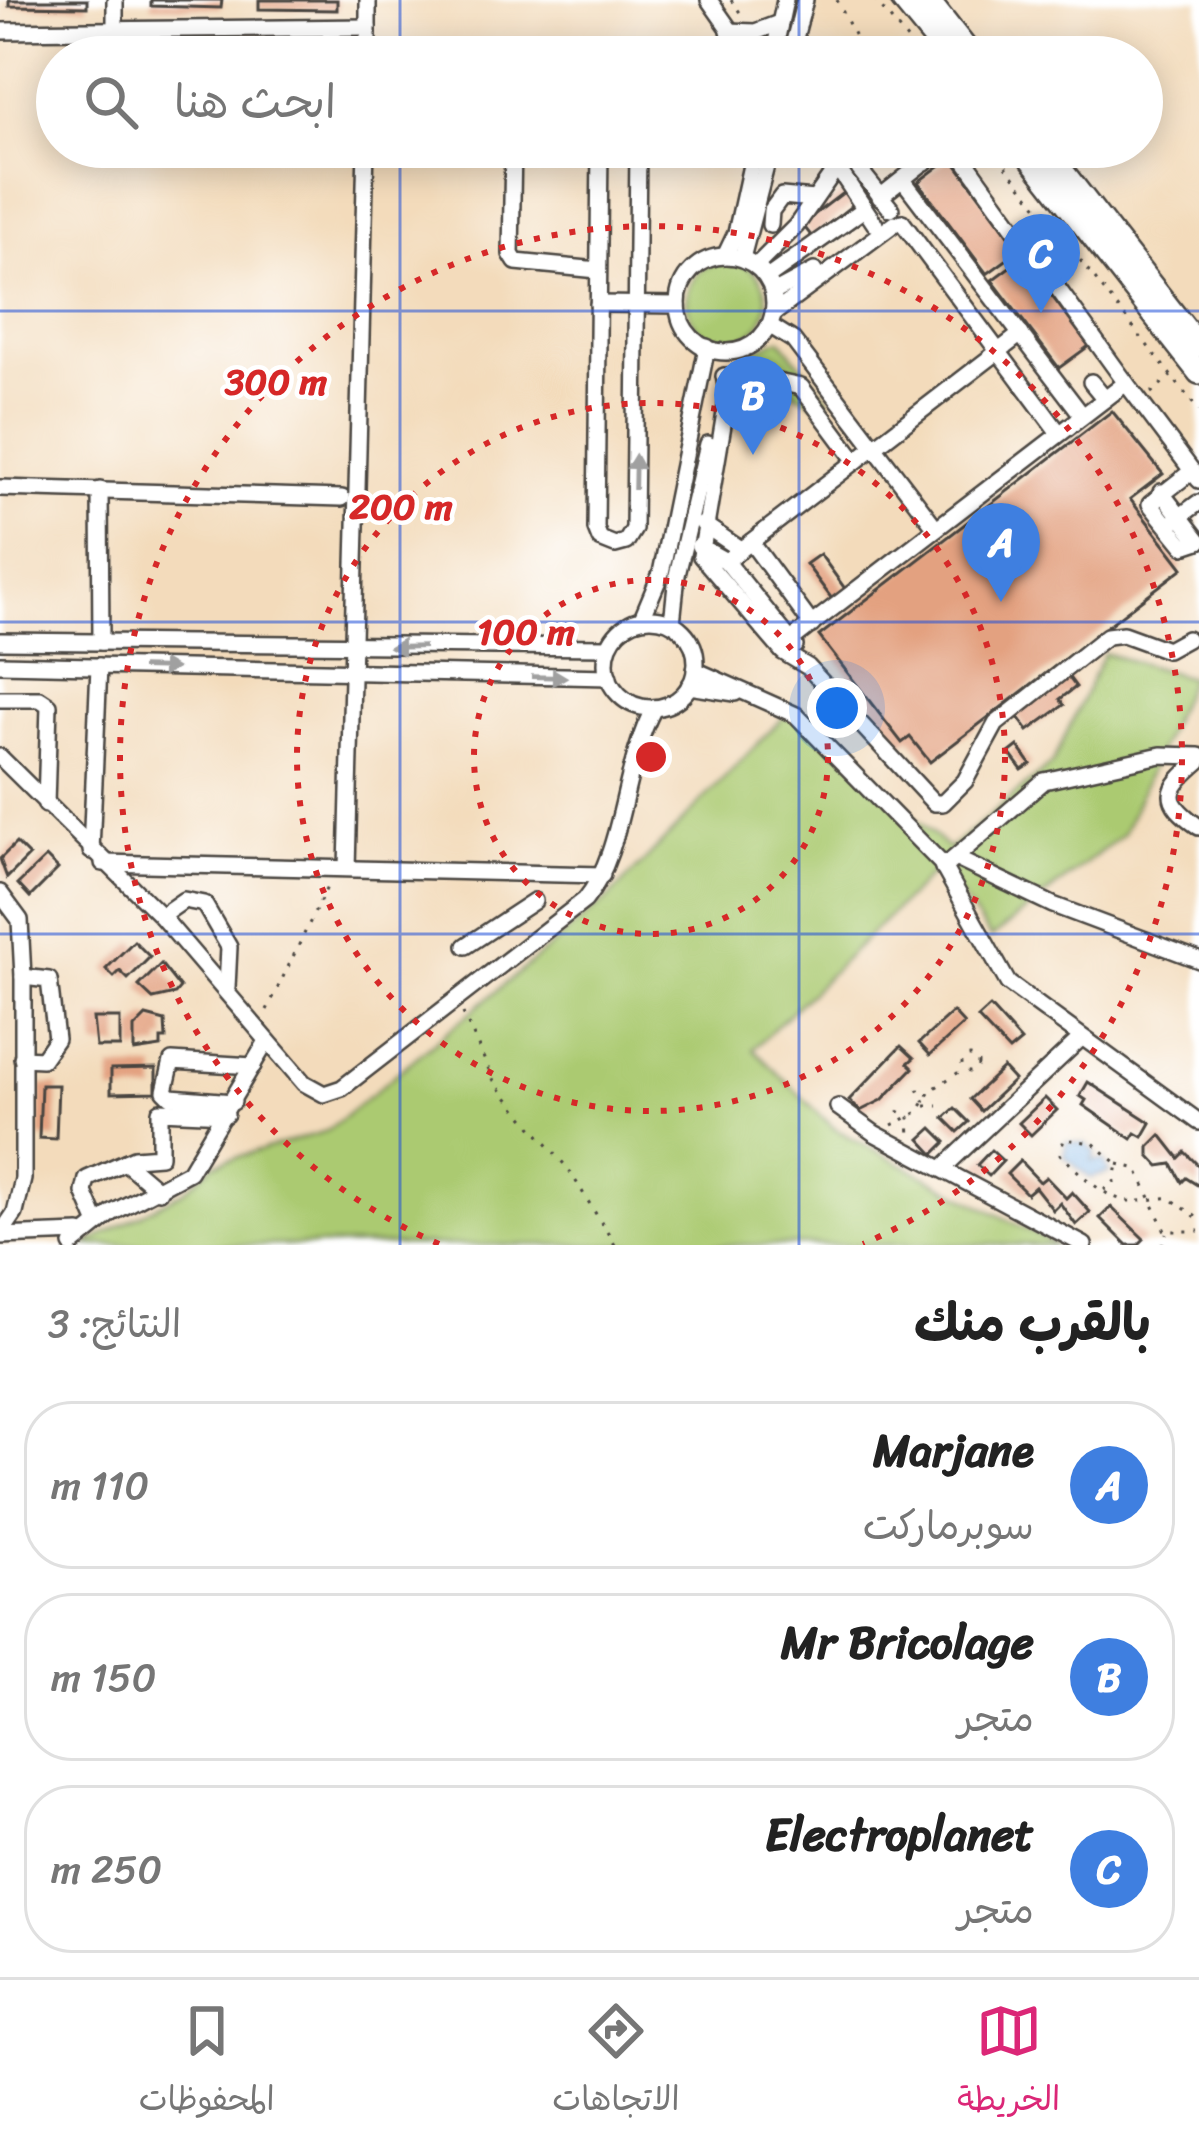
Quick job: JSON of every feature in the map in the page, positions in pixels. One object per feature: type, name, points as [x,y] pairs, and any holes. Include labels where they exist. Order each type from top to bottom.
[{"type":"main road","points":[[902,0],[932,36]]},
{"type":"main road","points":[[928,0],[956,36]]},
{"type":"main road","points":[[1038,168],[1189,371]]},
{"type":"main road","points":[[1060,168],[1199,346]]},
{"type":"street","points":[[115,0],[115,32]]},
{"type":"street","points":[[368,0],[368,36]]},
{"type":"street","points":[[709,0],[733,36]]},
{"type":"street","points":[[776,36],[785,0]]},
{"type":"street","points":[[796,36],[805,0]]},
{"type":"street","points":[[729,31],[755,32],[779,22]]},
{"type":"street","points":[[0,31],[368,27]]},
{"type":"street","points":[[347,868],[365,168]]},
{"type":"street","points":[[513,168],[511,254],[516,262],[598,270]]},
{"type":"street","points":[[600,168],[596,529],[601,539],[615,545],[626,542],[634,529],[638,168]]},
{"type":"street","points":[[760,168],[736,233],[771,320],[793,340],[936,528]]},
{"type":"street","points":[[752,270],[773,235],[814,199],[836,168]]},
{"type":"street","points":[[838,168],[864,209]]},
{"type":"street","points":[[860,168],[888,215],[1059,434]]},
{"type":"street","points":[[672,623],[677,575],[737,350],[888,215],[903,180],[918,168]]},
{"type":"street","points":[[971,168],[1190,477],[1198,504],[1173,522]]},
{"type":"street","points":[[903,180],[1082,415]]},
{"type":"street","points":[[773,235],[771,211],[782,196],[814,199]]},
{"type":"street","points":[[752,270],[864,209],[888,215]]},
{"type":"street","points":[[737,350],[707,347],[686,330],[678,305],[680,290],[697,266],[803,280],[888,215]]},
{"type":"street","points":[[598,304],[678,305]]},
{"type":"street","points":[[726,561],[1021,334]]},
{"type":"street","points":[[635,742],[628,702],[609,677],[608,647],[618,632],[642,618],[662,573],[707,347]]},
{"type":"street","points":[[737,350],[743,366],[754,376]]},
{"type":"street","points":[[726,378],[754,376],[801,387],[856,461]]},
{"type":"street","points":[[726,378],[699,545],[704,562],[783,652],[808,667]]},
{"type":"street","points":[[1091,382],[1105,399]]},
{"type":"street","points":[[791,640],[1126,383]]},
{"type":"street","points":[[1190,477],[1160,492],[1150,504],[1173,522],[1184,546],[1199,541]]},
{"type":"street","points":[[0,488],[342,498]]},
{"type":"street","points":[[100,490],[101,642]]},
{"type":"street","points":[[703,524],[746,546],[812,625]]},
{"type":"street","points":[[699,545],[726,561],[808,667],[934,803],[943,803],[964,781],[996,724],[1107,636],[1123,634],[1167,650],[1186,639]]},
{"type":"street","points":[[642,618],[672,623],[692,646],[692,678]]},
{"type":"street","points":[[0,640],[351,648],[608,647]]},
{"type":"street","points":[[0,664],[609,677]]},
{"type":"street","points":[[97,857],[99,666]]},
{"type":"street","points":[[692,678],[756,696],[796,715],[950,864],[1008,983],[1199,1122]]},
{"type":"street","points":[[0,757],[161,916],[310,1088],[333,1093],[585,900],[602,875],[635,742],[654,707],[692,678]]},
{"type":"street","points":[[0,699],[40,699],[49,705],[46,805]]},
{"type":"street","points":[[628,702],[654,707]]},
{"type":"street","points":[[950,864],[1044,781],[1142,758],[1199,758]]},
{"type":"street","points":[[1199,758],[1176,782],[1171,799],[1176,810],[1199,826]]},
{"type":"street","points":[[97,857],[602,875]]},
{"type":"street","points":[[950,864],[1199,960]]},
{"type":"street","points":[[0,893],[20,920],[23,977],[23,1179],[16,1213],[0,1236]]},
{"type":"street","points":[[161,916],[184,900],[203,904],[229,947],[227,988]]},
{"type":"street","points":[[466,946],[534,901]]},
{"type":"street","points":[[510,917],[532,944]]},
{"type":"street","points":[[22,1058],[42,1059],[56,1039],[50,980],[23,977]]},
{"type":"street","points":[[943,1168],[1080,1039]]},
{"type":"street","points":[[0,1236],[77,1239],[98,1222],[159,1191],[202,1158],[268,1041]]},
{"type":"street","points":[[229,1108],[167,1094],[172,1061],[254,1066]]},
{"type":"street","points":[[838,1107],[874,1133],[1084,1245]]},
{"type":"street","points":[[98,1222],[84,1184],[124,1162],[161,1154],[162,1109],[229,1108]]},
{"type":"street","points":[[124,1162],[159,1191]]},
{"type":"path","points":[[731,0],[750,25]]},
{"type":"path","points":[[837,0],[855,36]]},
{"type":"path","points":[[875,0],[904,36]]},
{"type":"path","points":[[1008,168],[1199,411]]},
{"type":"path","points":[[1141,402],[1172,375],[1189,371]]},
{"type":"path","points":[[267,1010],[330,880]]},
{"type":"path","points":[[459,1000],[495,1083],[569,1170],[615,1245]]},
{"type":"path","points":[[874,1133],[909,1117],[924,1104],[930,1090],[962,1070]]},
{"type":"path","points":[[918,1089],[924,1104]]},
{"type":"path","points":[[924,1104],[938,1106]]},
{"type":"path","points":[[898,1111],[909,1117]]},
{"type":"path","points":[[909,1117],[911,1151]]},
{"type":"path","points":[[1168,1232],[1151,1198],[1137,1169],[1118,1164],[1085,1140],[1072,1137],[1061,1142],[1060,1154],[1104,1190],[1128,1202],[1151,1198],[1175,1200],[1199,1219]]},
{"type":"path","points":[[1104,1190],[1117,1177],[1118,1164]]},
{"type":"path","points":[[1168,1232],[1199,1232]]},
{"type":"path","points":[[1162,1245],[1168,1232]]},
{"type":"green space","points":[[727,261],[755,273],[767,301],[755,329],[727,341],[699,329],[687,301],[699,273]]},
{"type":"green space","points":[[780,339],[829,399],[820,406],[746,366],[746,354]]},
{"type":"green space","points":[[1104,653],[1190,678],[1123,834],[991,938],[939,867],[753,1049],[835,1129],[1056,1245],[85,1245],[184,1191],[214,1164],[327,1131],[607,900],[792,708],[949,849],[1052,764]]},
{"type":"water","points":[[1066,1142],[1086,1144],[1096,1153],[1092,1161],[1104,1160],[1109,1173],[1090,1178],[1064,1156]]},
{"type":"building","points":[[9,0],[87,0],[87,7],[9,6]]},
{"type":"building","points":[[151,0],[222,0],[221,8],[151,6]]},
{"type":"building","points":[[259,0],[337,0],[337,10],[259,9]]},
{"type":"building","points":[[936,168],[959,168],[1020,250],[987,274],[918,182]]},
{"type":"building","points":[[844,192],[854,204],[812,237],[802,224]]},
{"type":"building","points":[[1023,257],[1089,346],[1059,368],[992,280]]},
{"type":"building","points":[[1112,411],[1163,474],[1130,499],[1183,568],[930,762],[910,737],[902,743],[819,636]]},
{"type":"building","points":[[820,554],[846,590],[832,599],[806,564]]},
{"type":"building","points":[[1067,675],[1076,687],[1060,699],[1064,705],[1028,731],[1015,713]]},
{"type":"building","points":[[1018,746],[1031,764],[1022,770],[1009,753]]},
{"type":"building","points":[[16,843],[29,856],[7,878],[0,859]]},
{"type":"building","points":[[46,857],[58,869],[30,897],[18,884]]},
{"type":"building","points":[[134,941],[150,957],[128,979],[120,971],[114,977],[106,969]]},
{"type":"building","points":[[161,964],[180,988],[175,994],[153,999],[139,986]]},
{"type":"building","points":[[990,1007],[1021,1041],[1009,1051],[978,1018]]},
{"type":"building","points":[[953,1012],[964,1024],[930,1055],[919,1043]]},
{"type":"building","points":[[146,1016],[165,1021],[166,1039],[161,1039],[161,1047],[134,1051],[134,1028]]},
{"type":"building","points":[[93,1018],[120,1018],[120,1047],[96,1047]]},
{"type":"building","points":[[901,1046],[914,1058],[908,1063],[913,1068],[882,1100],[860,1111],[849,1100]]},
{"type":"building","points":[[156,1068],[156,1092],[111,1093],[111,1069]]},
{"type":"building","points":[[1003,1068],[1014,1080],[981,1111],[970,1099]]},
{"type":"building","points":[[1088,1082],[1151,1123],[1143,1137],[1136,1133],[1132,1139],[1083,1105],[1086,1100],[1080,1096]]},
{"type":"building","points":[[41,1085],[58,1085],[56,1139],[39,1138]]},
{"type":"building","points":[[1045,1098],[1057,1110],[1031,1135],[1019,1123]]},
{"type":"building","points":[[955,1108],[969,1122],[958,1132],[944,1118]]},
{"type":"building","points":[[932,1128],[946,1142],[934,1154],[920,1139]]},
{"type":"building","points":[[1161,1135],[1179,1158],[1185,1152],[1199,1166],[1199,1186],[1186,1178],[1182,1182],[1172,1164],[1159,1166],[1149,1155],[1149,1147]]},
{"type":"building","points":[[991,1150],[1003,1161],[989,1176],[977,1165]]},
{"type":"building","points":[[1020,1161],[1040,1182],[1046,1177],[1066,1198],[1072,1192],[1090,1212],[1076,1225],[1060,1203],[1053,1210],[1035,1187],[1027,1194],[1007,1174]]},
{"type":"building","points":[[1111,1207],[1144,1239],[1138,1245],[1127,1245],[1100,1218]]},
{"type":"place","name":"Electroplanet","points":[[1041,313]]},
{"type":"place","name":"Mr Bricolage","points":[[753,455]]},
{"type":"place","name":"Marjane","points":[[1001,602]]}]
